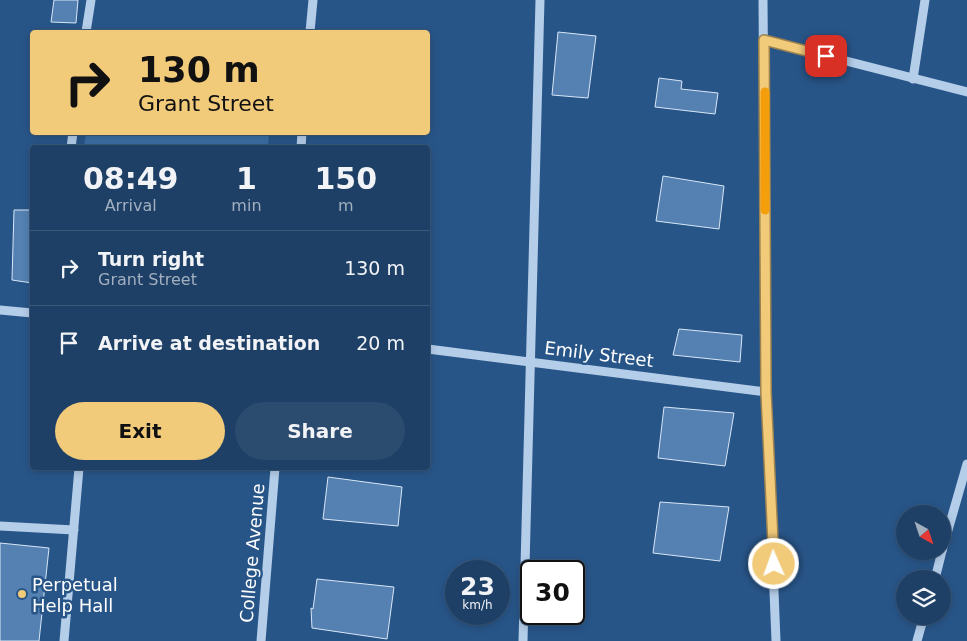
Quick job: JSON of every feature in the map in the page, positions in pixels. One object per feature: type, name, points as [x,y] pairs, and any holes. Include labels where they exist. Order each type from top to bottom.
[{"type":"street","points":[[86,30],[91,0]]},
{"type":"street","points":[[310,30],[313,0]]},
{"type":"street","points":[[523,641],[532,362],[540,0]]},
{"type":"street","points":[[763,0],[766,392],[776,641]]},
{"type":"street","points":[[913,78],[925,0]]},
{"type":"street","points":[[764,40],[967,92]]},
{"type":"street","points":[[0,310],[30,313]]},
{"type":"street","name":"Emily Street","points":[[430,349],[766,392]]},
{"type":"street","points":[[951,520],[967,464]]},
{"type":"street","points":[[64,641],[79,470]]},
{"type":"street","name":"College Avenue","points":[[261,641],[275,470]]},
{"type":"street","points":[[0,526],[74,530]]},
{"type":"street","points":[[917,641],[921,625]]},
{"type":"shaded area","points":[[86,135],[269,135],[268,145],[84,145]]},
{"type":"building","points":[[54,0],[78,0],[76,23],[51,22]]},
{"type":"building","points":[[558,32],[596,36],[588,98],[552,95]]},
{"type":"building","points":[[659,78],[682,81],[681,89],[718,93],[715,114],[655,107]]},
{"type":"building","points":[[663,176],[724,186],[719,229],[656,221]]},
{"type":"building","points":[[14,210],[30,210],[30,283],[12,280]]},
{"type":"building","points":[[679,329],[742,335],[740,362],[673,355]]},
{"type":"building","points":[[664,407],[734,413],[725,466],[658,458]]},
{"type":"building","points":[[328,477],[402,487],[398,526],[323,519]]},
{"type":"building","points":[[660,502],[729,507],[720,561],[653,553]]},
{"type":"building","name":"Perpetual Help Hall","points":[[0,543],[49,548],[39,641],[0,641]]},
{"type":"building","points":[[317,579],[394,587],[387,639],[312,628],[311,608],[313,609]]},
{"type":"slow traffic","points":[[765,92],[765,210]]},
{"type":"place","name":"Perpetual Help Hall","points":[[22,594]]},
{"type":"route","points":[[774,564],[766,392],[764,40],[826,56]]}]
